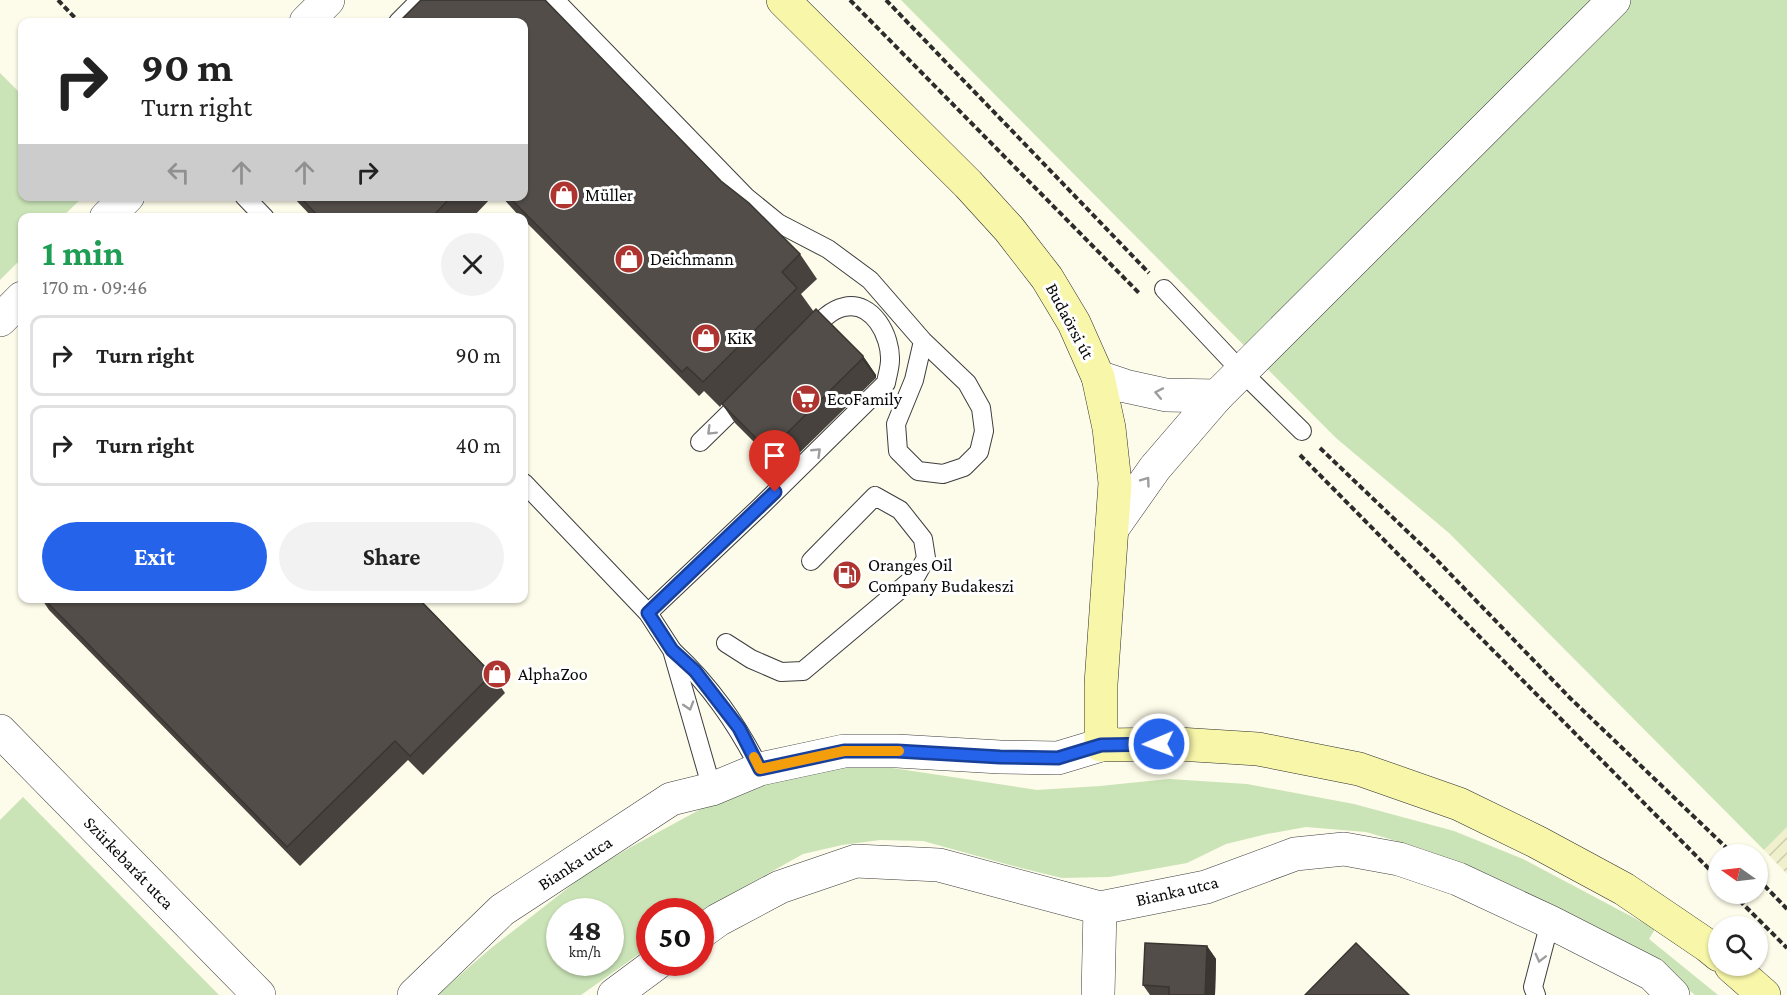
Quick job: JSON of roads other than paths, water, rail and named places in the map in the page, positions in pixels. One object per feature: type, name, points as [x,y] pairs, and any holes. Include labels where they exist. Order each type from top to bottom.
[{"type":"main road","name":"Budaörsi út","points":[[783,0],[968,184],[1009,229],[1047,278],[1074,323],[1098,376],[1109,428],[1115,483],[1101,684],[1101,745]]},
{"type":"main road","points":[[1101,745],[1178,744],[1258,749],[1370,773],[1459,804],[1537,842],[1624,890],[1708,946]]},
{"type":"main road","points":[[1742,976],[1764,995]]},
{"type":"street","points":[[310,18],[328,0]]},
{"type":"street","points":[[1112,529],[1155,468],[1217,396],[1614,0]]},
{"type":"street","points":[[111,213],[123,201]]},
{"type":"street","points":[[0,320],[18,302]]},
{"type":"street","points":[[1098,376],[1125,386],[1166,395],[1217,396]]},
{"type":"street","name":"Szürkebarát utca","points":[[0,731],[259,995]]},
{"type":"street","name":"Bianka utca","points":[[414,995],[502,910],[671,800],[712,789],[760,769],[844,751],[1058,758],[1101,745]]},
{"type":"street","name":"Bianka utca","points":[[714,923],[780,886],[856,861],[939,865],[1100,908],[1206,887],[1295,854],[1344,849],[1398,859],[1458,879],[1550,922],[1652,974],[1673,995]]},
{"type":"street","points":[[1098,995],[1100,908]]},
{"type":"street","points":[[614,995],[640,976]]},
{"type":"lane","points":[[402,18],[420,0]]},
{"type":"lane","points":[[555,0],[746,196],[778,223],[828,249],[870,280],[923,341],[967,383],[981,408],[984,431],[980,452],[964,467],[943,474],[918,471],[898,451],[896,424],[914,380],[923,341]]},
{"type":"lane","points":[[249,201],[260,213]]},
{"type":"lane","points":[[1164,289],[1242,372],[1302,431]]},
{"type":"lane","points":[[648,613],[886,383],[890,360],[887,339],[879,321],[864,310],[846,306],[828,314],[795,347]]},
{"type":"lane","points":[[700,442],[755,388]]},
{"type":"lane","points":[[528,487],[648,613],[672,650],[695,671],[739,728],[760,769]]},
{"type":"lane","points":[[726,643],[781,672],[803,671],[916,576],[926,558],[922,539],[900,510],[875,496],[811,561]]},
{"type":"lane","points":[[672,650],[712,789]]},
{"type":"lane","points":[[1536,995],[1533,987],[1550,922]]},
{"type":"place","name":"Müller","points":[[564,195]]},
{"type":"place","name":"Deichmann","points":[[629,259]]},
{"type":"place","name":"KiK","points":[[706,338]]},
{"type":"place","name":"EcoFamily","points":[[806,399]]},
{"type":"place","name":"Oranges Oil Company Budakeszi","points":[[847,575]]},
{"type":"place","name":"AlphaZoo","points":[[497,674]]}]
